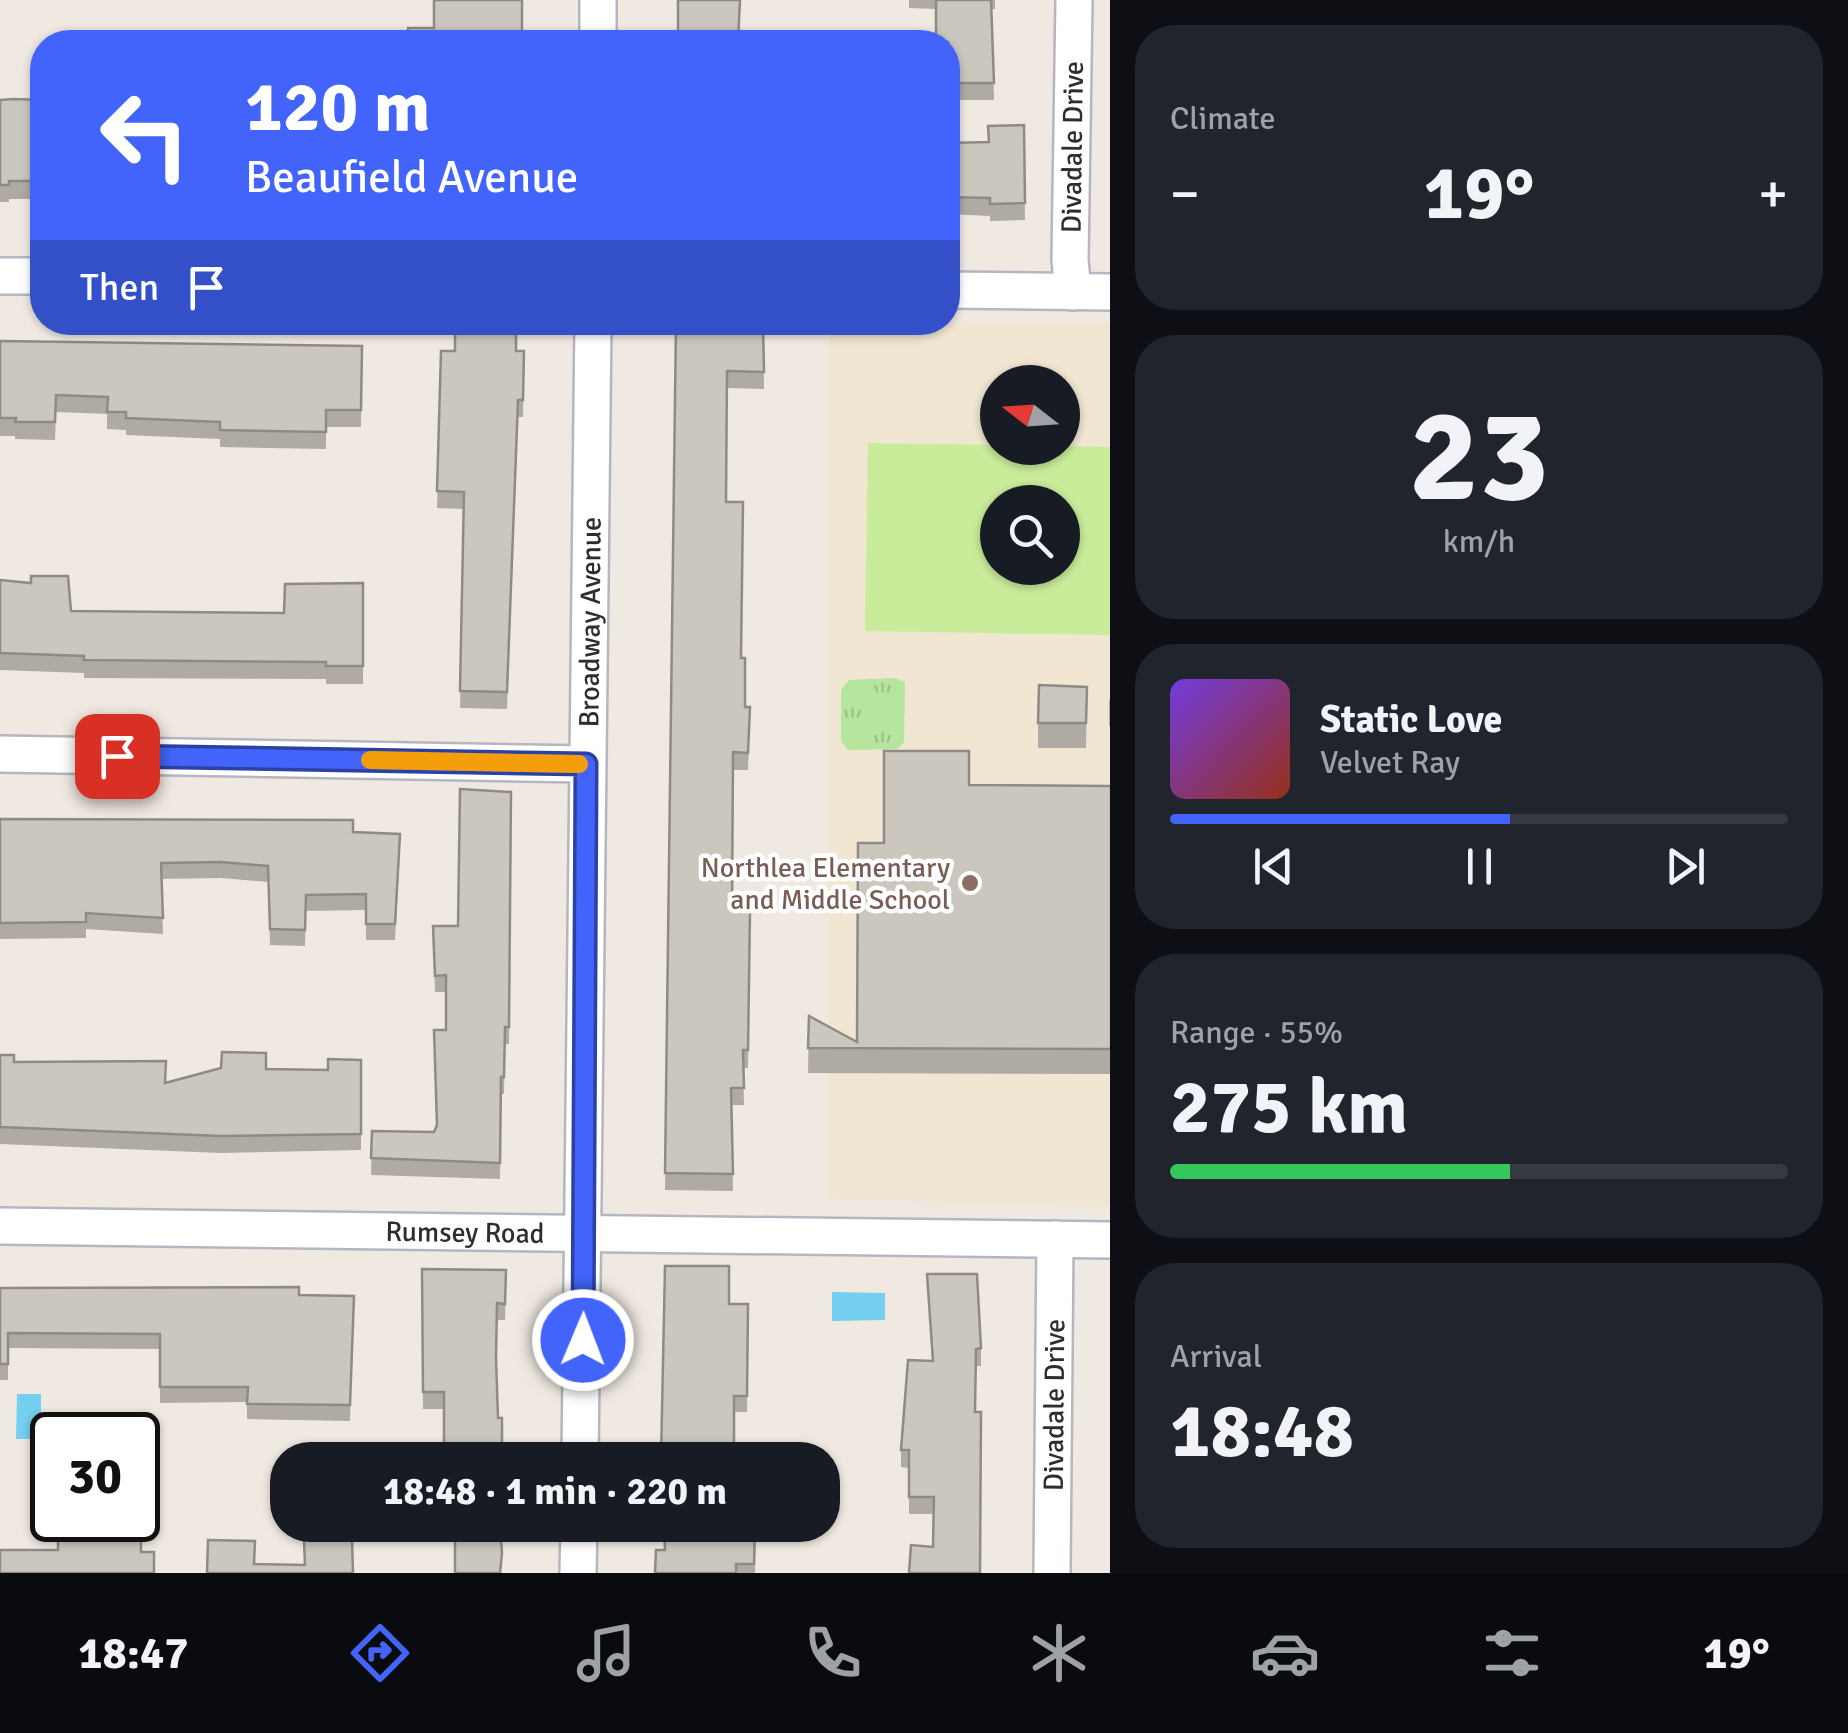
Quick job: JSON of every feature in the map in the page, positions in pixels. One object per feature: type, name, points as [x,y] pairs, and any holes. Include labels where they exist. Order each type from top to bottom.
[{"type":"street","points":[[598,0],[598,30]]},
{"type":"street","name":"Divadale Drive","points":[[1073,292],[1070,260],[1074,0]]},
{"type":"street","points":[[0,276],[30,276]]},
{"type":"street","points":[[960,290],[1110,292]]},
{"type":"street","name":"Broadway Avenue","points":[[580,1442],[586,1234],[586,764],[593,335]]},
{"type":"street","points":[[0,754],[586,764]]},
{"type":"street","name":"Rumsey Road","points":[[0,1226],[1110,1240]]},
{"type":"street","name":"Divadale Drive","points":[[1052,1573],[1056,1239]]},
{"type":"street","points":[[578,1573],[579,1542]]},
{"type":"shaded area","name":"Northlea Elementary and Middle School","points":[[960,323],[1110,323],[1110,1207],[828,1199],[829,335],[960,335]]},
{"type":"green space","points":[[868,443],[980,445],[980,465],[1080,465],[1080,447],[1110,447],[1110,635],[865,631]]},
{"type":"green space","points":[[895,678],[905,682],[904,742],[898,749],[848,750],[841,741],[841,690],[849,680]]},
{"type":"water","points":[[832,1292],[885,1293],[885,1320],[832,1321]]},
{"type":"water","points":[[17,1394],[41,1394],[41,1412],[30,1412],[30,1439],[16,1439]]},
{"type":"building","points":[[434,0],[522,0],[522,30],[408,30],[434,28]]},
{"type":"building","points":[[678,0],[740,0],[739,30],[678,30]]},
{"type":"building","points":[[936,0],[991,0],[994,83],[960,83],[960,30],[936,30]]},
{"type":"building","points":[[0,100],[30,100],[30,181],[0,185]]},
{"type":"building","points":[[1024,125],[1025,203],[990,204],[990,198],[960,197],[960,143],[989,142],[988,126]]},
{"type":"building","points":[[455,335],[516,335],[516,351],[524,351],[523,400],[518,400],[507,692],[460,691],[464,492],[437,491],[441,351],[455,351]]},
{"type":"building","points":[[676,335],[763,335],[764,372],[727,371],[726,502],[743,502],[741,658],[745,658],[745,707],[750,707],[748,753],[733,752],[732,910],[750,910],[744,1088],[731,1088],[733,1174],[665,1173]]},
{"type":"building","points":[[0,341],[362,346],[361,410],[326,410],[326,432],[220,430],[220,422],[126,418],[126,412],[107,412],[108,397],[56,395],[55,422],[15,422],[16,418],[0,418]]},
{"type":"building","points":[[31,576],[68,576],[71,611],[284,613],[285,584],[363,583],[363,666],[326,666],[326,662],[84,660],[84,656],[0,653],[0,580],[31,583]]},
{"type":"building","points":[[1039,685],[1087,687],[1086,723],[1038,723]]},
{"type":"building","points":[[884,751],[969,751],[969,785],[1110,786],[1110,1049],[808,1048],[809,1016],[857,1042],[858,843],[884,843]]},
{"type":"building","points":[[460,789],[511,792],[509,1027],[505,1027],[501,1077],[500,1163],[371,1158],[372,1131],[434,1132],[437,1125],[434,1030],[446,1030],[446,975],[435,976],[433,926],[458,926]]},
{"type":"building","points":[[0,819],[353,820],[353,832],[400,834],[395,924],[366,924],[366,894],[306,895],[305,930],[270,929],[268,866],[221,862],[161,863],[163,918],[86,913],[86,922],[0,923]]},
{"type":"building","points":[[222,1052],[266,1053],[266,1069],[328,1070],[328,1059],[361,1060],[361,1134],[221,1136],[0,1127],[0,1055],[14,1055],[14,1062],[166,1061],[165,1083],[221,1068]]},
{"type":"building","points":[[665,1266],[729,1266],[729,1304],[748,1304],[747,1396],[734,1396],[734,1442],[661,1442]]},
{"type":"building","points":[[422,1269],[506,1270],[505,1304],[497,1303],[498,1418],[502,1418],[502,1442],[444,1442],[444,1392],[423,1392]]},
{"type":"building","points":[[927,1274],[977,1274],[981,1348],[976,1349],[975,1412],[981,1412],[980,1573],[909,1573],[911,1545],[933,1547],[934,1497],[909,1497],[909,1450],[901,1450],[908,1360],[933,1361]]},
{"type":"building","points":[[299,1287],[299,1295],[354,1296],[350,1405],[247,1404],[248,1387],[160,1387],[160,1334],[8,1333],[8,1364],[0,1364],[0,1288]]},
{"type":"building","points":[[208,1540],[255,1541],[254,1564],[305,1565],[304,1542],[352,1542],[353,1573],[207,1573]]},
{"type":"building","points":[[58,1542],[141,1542],[141,1552],[154,1552],[154,1573],[0,1573],[0,1550],[58,1550]]},
{"type":"building","points":[[455,1542],[501,1542],[500,1573],[455,1573]]},
{"type":"building","points":[[665,1542],[755,1542],[754,1564],[736,1564],[736,1573],[655,1573],[656,1550],[665,1550]]},
{"type":"slow traffic","points":[[370,760],[579,764]]},
{"type":"place","name":"Northlea Elementary and Middle School","points":[[970,883]]},
{"type":"route","points":[[117,756],[586,764],[583,1340]]}]
